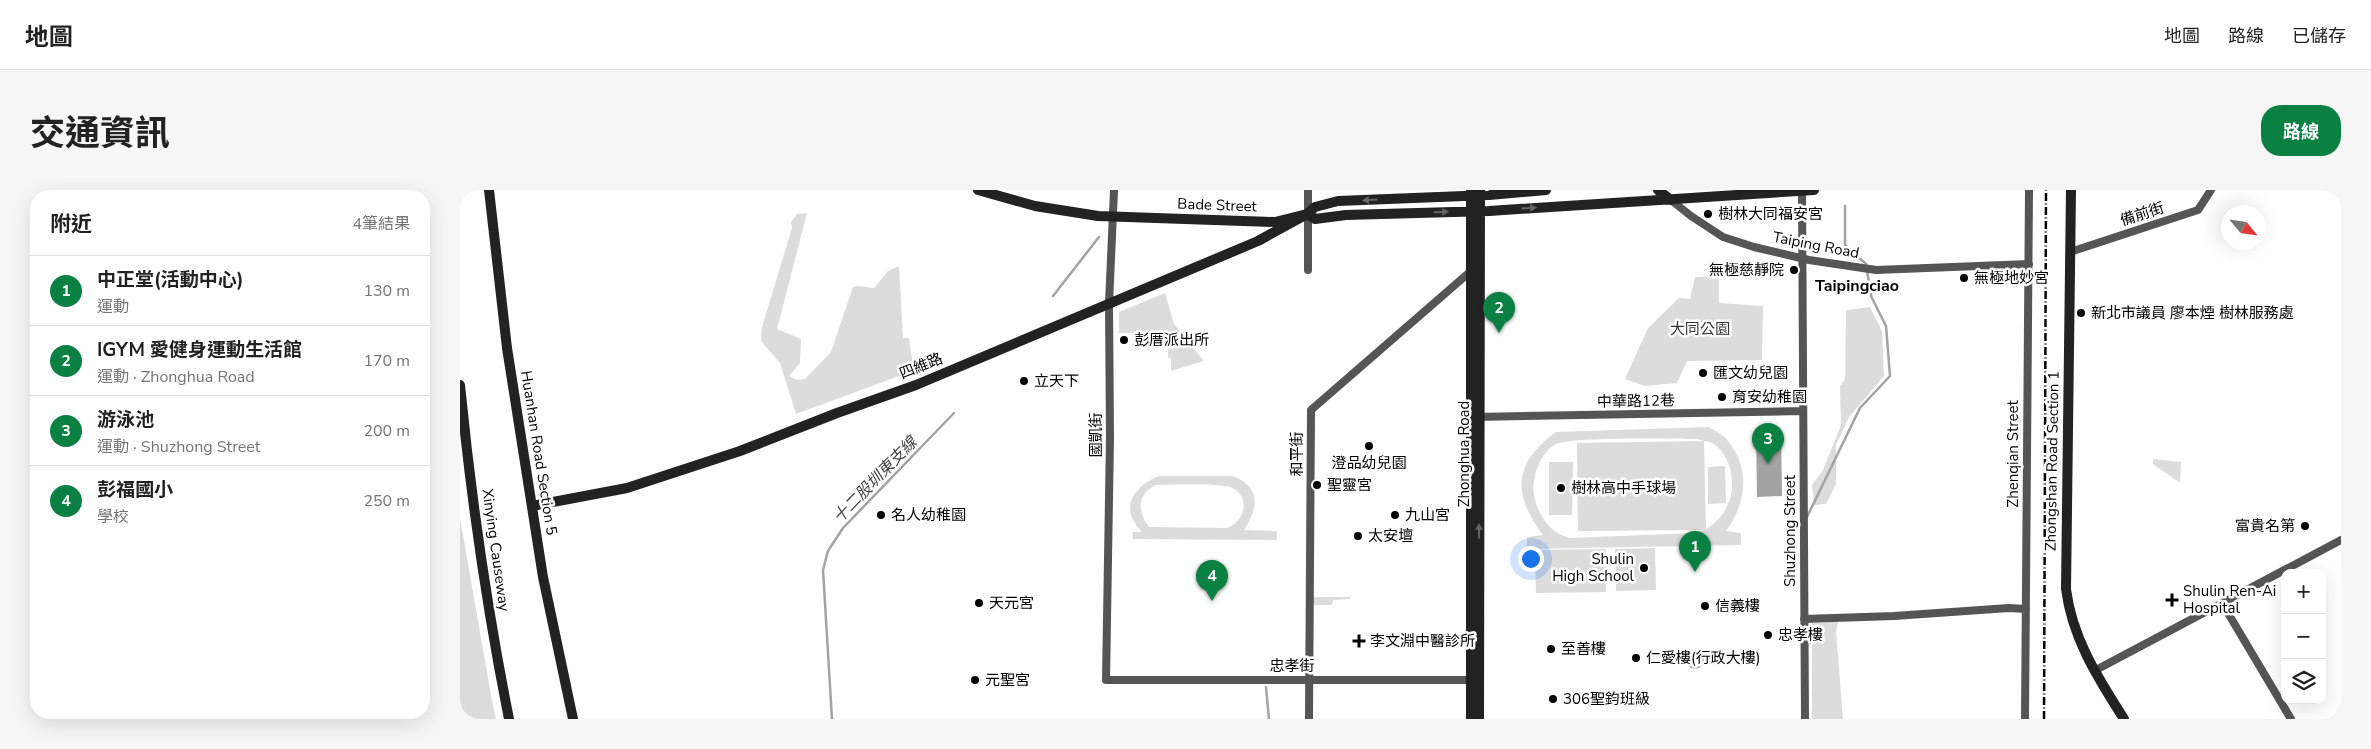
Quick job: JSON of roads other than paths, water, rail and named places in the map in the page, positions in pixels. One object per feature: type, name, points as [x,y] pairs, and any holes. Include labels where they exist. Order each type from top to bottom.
[{"type":"street","name":"Huanhan Road Section 5","points":[[489,190],[507,348],[543,577],[573,719]]},
{"type":"street","name":"Bade Street","points":[[978,190],[1035,206],[1114,217],[1275,222],[1307,214],[1315,207],[1338,201],[1546,190]]},
{"type":"street","name":"國凱街","points":[[1106,680],[1110,438],[1109,304],[1114,190]]},
{"type":"street","points":[[1308,190],[1308,270]]},
{"type":"street","name":"Taiping Road","points":[[1658,190],[1691,216],[1723,237],[1754,247],[1802,258],[1865,270],[2029,264]]},
{"type":"street","name":"Shuzhong Street","points":[[1802,190],[1805,719]]},
{"type":"street","name":"Bade Street","points":[[1307,214],[1315,219],[1366,214],[1475,211],[1814,190]]},
{"type":"street","name":"Zhenqian Street","points":[[2025,719],[2029,190]]},
{"type":"street","name":"Zhongshan Road Section 1","points":[[2071,190],[2065,579],[2068,608],[2075,631],[2094,671],[2124,719]]},
{"type":"street","name":"備前街","points":[[2070,252],[2198,210],[2211,190]]},
{"type":"street","name":"Zhonghua Road","points":[[1471,719],[1480,598],[1475,417],[1475,193]]},
{"type":"street","name":"四維路","points":[[532,506],[627,488],[681,472],[740,451],[837,412],[916,385],[1258,240],[1307,214]]},
{"type":"street","name":"和平街","points":[[1309,719],[1311,410],[1475,271]]},
{"type":"street","name":"Xinying Causeway","points":[[460,385],[467,456],[495,651],[509,719]]},
{"type":"street","name":"中華路12巷","points":[[1475,417],[1803,411]]},
{"type":"street","points":[[2094,671],[2341,540]]},
{"type":"street","points":[[2222,603],[2291,719]]},
{"type":"street","points":[[1804,619],[1894,616],[2009,608],[2026,609]]},
{"type":"street","name":"忠孝街","points":[[1106,680],[1475,680]]},
{"type":"street","name":"Zhonghua Road","points":[[1475,680],[1479,719]]},
{"type":"waterway","points":[[1807,517],[1860,408],[1890,376],[1886,326],[1871,296],[1866,264],[1845,245],[1845,206]]},
{"type":"waterway","name":"十二股圳東支線","points":[[1053,296],[1099,237]]},
{"type":"waterway","name":"十二股圳東支線","points":[[832,719],[823,570],[828,551],[843,528],[954,413]]},
{"type":"waterway","points":[[1266,687],[1269,719]]},
{"type":"railway","points":[[2044,719],[2046,190]]},
{"type":"place","name":"樹林大同福安宮","points":[[1708,214]]},
{"type":"place","name":"無極慈靜院","points":[[1794,270]]},
{"type":"place","name":"無極地妙宮","points":[[1964,278]]},
{"type":"place","name":"新北市議員 廖本煙 樹林服務處","points":[[2081,313]]},
{"type":"place","name":"IGYM 愛健身運動生活館","points":[[1499,333]]},
{"type":"place","name":"彭厝派出所","points":[[1124,340]]},
{"type":"place","name":"匯文幼兒園","points":[[1703,373]]},
{"type":"place","name":"立天下","points":[[1024,381]]},
{"type":"place","name":"育安幼稚園","points":[[1722,397]]},
{"type":"place","name":"澄品幼兒園","points":[[1369,446]]},
{"type":"place","name":"游泳池","points":[[1768,464]]},
{"type":"place","name":"聖靈宮","points":[[1317,485]]},
{"type":"place","name":"樹林高中手球場","points":[[1561,488]]},
{"type":"place","name":"名人幼稚園","points":[[881,515]]},
{"type":"place","name":"九山宮","points":[[1395,515]]},
{"type":"place","name":"富貴名第","points":[[2305,526]]},
{"type":"place","name":"太安壇","points":[[1358,536]]},
{"type":"place","name":"Shulin High School","points":[[1644,568]]},
{"type":"place","name":"中正堂(活動中心)","points":[[1695,572]]},
{"type":"place","name":"Shulin Ren-Ai Hospital","points":[[2172,600]]},
{"type":"place","name":"彭福國小","points":[[1212,601]]},
{"type":"place","name":"天元宮","points":[[979,603]]},
{"type":"place","name":"信義樓","points":[[1705,606]]},
{"type":"place","name":"忠孝樓","points":[[1768,635]]},
{"type":"place","name":"李文淵中醫診所","points":[[1359,641]]},
{"type":"place","name":"至善樓","points":[[1551,649]]},
{"type":"place","name":"仁愛樓(行政大樓)","points":[[1636,658]]},
{"type":"place","name":"元聖宮","points":[[975,680]]},
{"type":"place","name":"306聖鈞班級","points":[[1553,699]]},
{"type":"district","name":"Taipingciao","points":[[1857,286]]},
{"type":"park label","name":"大同公園","points":[[1700,329]]}]
